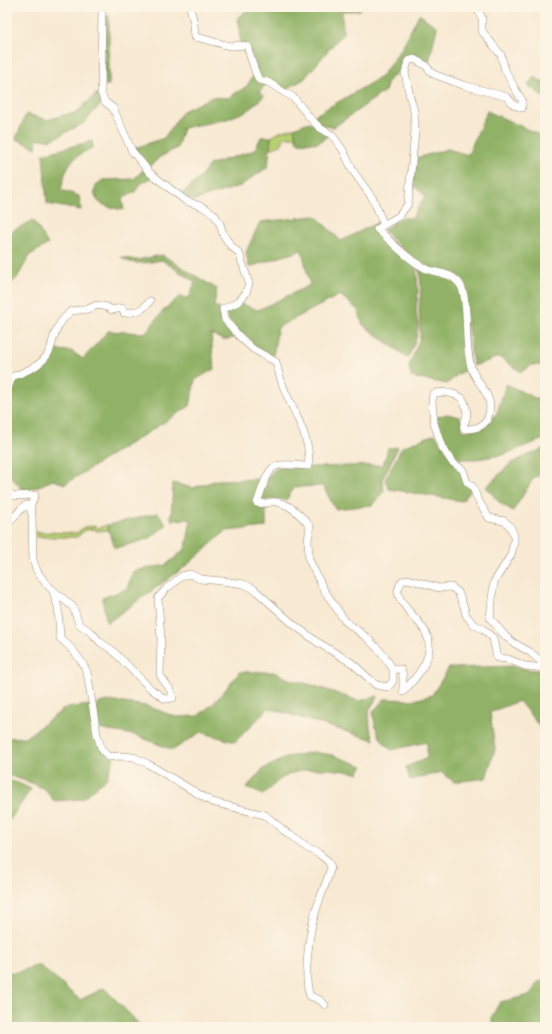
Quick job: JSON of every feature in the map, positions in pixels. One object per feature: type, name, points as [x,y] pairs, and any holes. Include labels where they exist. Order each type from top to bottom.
[{"type":"street","points":[[7,492],[13,496],[35,496],[30,507],[32,515],[33,560],[37,571],[46,584],[74,608],[79,624],[112,650],[151,689],[165,699],[174,698],[160,675],[161,638],[158,598],[166,589],[182,576],[190,574],[200,579],[223,580],[244,584],[254,589],[293,624],[317,642],[352,663],[376,685],[388,687],[393,681],[393,668],[381,652],[366,637],[345,621],[324,590],[309,560],[308,541],[310,526],[299,513],[287,504],[275,502],[264,504],[257,503],[269,472],[276,466],[308,466],[310,458],[306,438],[283,385],[276,362],[253,349],[225,320],[223,309],[238,302],[246,293],[250,283],[239,253],[230,245],[214,214],[203,207],[186,201],[150,173],[132,151],[113,108],[105,102],[101,93],[102,7]]},
{"type":"street","points":[[190,7],[194,24],[195,38],[207,39],[233,46],[242,44],[247,46],[254,71],[259,80],[268,82],[294,97],[310,118],[320,128],[332,135],[343,150],[353,171],[373,199],[384,226]]},
{"type":"street","points":[[473,7],[478,10],[482,18],[482,31],[501,55],[508,76],[522,100],[522,108],[514,105],[507,97],[463,85],[433,74],[425,65],[414,59],[408,61],[405,73],[414,111],[415,130],[408,204],[399,216],[377,229],[402,252],[428,269],[441,272],[452,277],[460,285],[465,298],[468,348],[471,368],[488,395],[490,405],[489,414],[486,421],[480,427],[464,429],[463,425],[467,410],[462,398],[440,391],[433,394],[432,402],[434,423],[442,447],[452,462],[463,470],[468,482],[473,488],[489,518],[504,522],[510,526],[514,535],[511,555],[494,582],[490,618],[506,636],[530,652],[545,666]]},
{"type":"street","points":[[7,391],[10,378],[28,370],[43,360],[49,352],[54,334],[60,323],[71,311],[88,309],[97,305],[107,307],[112,310],[122,308],[124,313],[138,312],[146,308],[150,301]]},
{"type":"street","points":[[7,525],[26,505],[30,507]]},
{"type":"street","points":[[393,668],[401,669],[403,676],[403,692],[422,668],[429,650],[430,644],[426,632],[401,601],[398,591],[402,581],[408,579],[433,586],[451,587],[458,592],[466,615],[473,624],[483,629],[493,638],[497,658],[508,659],[525,666],[545,666]]},
{"type":"street","points":[[53,591],[58,606],[60,638],[72,649],[83,663],[87,672],[97,734],[101,748],[108,756],[134,757],[212,802],[265,815],[307,848],[319,854],[328,861],[331,867],[314,916],[307,971],[307,988],[310,996],[320,1000],[325,1005]]},
{"type":"green space","points":[[252,7],[363,7],[359,11],[342,11],[343,33],[304,79],[285,90],[259,79],[252,54],[240,42],[238,17]]},
{"type":"green space","points":[[419,14],[437,27],[429,62],[417,56],[404,56],[401,62],[403,67],[388,81],[385,91],[334,127],[322,126],[314,116],[381,77],[403,46]]},
{"type":"green space","points":[[105,16],[109,16],[109,85],[104,85]]},
{"type":"green space","points":[[254,74],[267,83],[259,92],[264,96],[247,111],[224,120],[183,128],[177,148],[160,157],[148,168],[135,148],[164,138],[183,111],[212,97],[228,98],[247,86]]},
{"type":"green space","points":[[534,77],[545,83],[545,98],[528,85]]},
{"type":"green space","points":[[97,93],[101,104],[84,123],[51,140],[37,139],[36,148],[16,139],[26,114],[47,120],[76,113]]},
{"type":"green space","points":[[487,111],[545,137],[545,371],[540,365],[532,365],[521,372],[499,357],[473,366],[462,283],[416,260],[404,251],[383,230],[401,218],[412,218],[425,196],[413,185],[416,158],[448,149],[468,155]]},
{"type":"green space","points":[[309,122],[328,136],[318,143],[297,142],[294,128]]},
{"type":"green space","points":[[294,128],[296,137],[285,137],[281,145],[270,149],[271,137],[282,131]]},
{"type":"green space","points":[[261,137],[271,137],[268,167],[240,186],[192,201],[182,193],[201,177],[209,165],[255,150]]},
{"type":"green space","points":[[92,141],[93,147],[79,155],[70,163],[65,174],[61,190],[79,196],[81,210],[47,204],[43,154]]},
{"type":"green space","points":[[143,170],[152,178],[140,184],[135,192],[122,199],[124,210],[112,208],[98,201],[95,192],[96,185],[103,180],[134,179]]},
{"type":"green space","points":[[316,216],[341,241],[380,221],[382,225],[376,229],[414,262],[418,291],[416,311],[418,326],[416,339],[408,358],[363,325],[358,310],[340,295],[278,327],[273,356],[259,350],[237,332],[231,325],[225,311],[241,304],[258,310],[310,285],[302,250],[249,267],[246,252],[260,222]]},
{"type":"green space","points":[[33,220],[48,244],[30,255],[17,278],[12,283],[7,282],[7,239],[10,232]]},
{"type":"green space","points":[[162,255],[217,289],[214,306],[219,308],[220,320],[234,338],[223,340],[211,334],[214,369],[195,380],[190,406],[65,484],[53,480],[24,492],[7,472],[7,394],[12,390],[14,382],[39,371],[56,350],[71,351],[83,359],[108,331],[145,333],[164,310],[179,297],[189,298],[195,282],[162,260],[146,263],[135,263],[121,257],[136,260]]},
{"type":"green space","points":[[417,266],[451,279],[459,287],[463,298],[469,368],[457,375],[447,384],[411,377],[409,366],[420,338],[419,310],[421,289],[420,274]]},
{"type":"green space","points":[[506,384],[545,403],[545,440],[544,439],[502,455],[476,459],[454,459],[442,439],[437,417],[447,414],[460,417],[462,421],[462,431],[484,428],[497,413]]},
{"type":"green space","points":[[435,434],[472,489],[462,501],[389,489],[385,480],[402,447]]},
{"type":"green space","points":[[398,447],[382,480],[384,491],[372,505],[335,509],[323,486],[295,487],[286,500],[274,499],[259,501],[271,473],[277,468],[383,465],[388,448]]},
{"type":"green space","points":[[545,448],[545,471],[533,479],[513,511],[499,502],[486,487],[511,463]]},
{"type":"green space","points":[[264,479],[256,504],[266,506],[266,527],[226,531],[186,566],[107,623],[102,598],[127,589],[133,571],[166,565],[186,548],[191,519],[171,520],[173,483],[193,488],[217,480]]},
{"type":"green space","points":[[158,513],[166,525],[149,539],[115,548],[107,525]]},
{"type":"green space","points":[[107,525],[109,530],[85,530],[77,537],[36,537],[36,532],[77,533],[84,527],[96,526],[98,528]]},
{"type":"green space","points":[[516,666],[525,669],[545,671],[545,749],[543,748],[540,727],[519,701],[490,712],[495,749],[486,778],[454,782],[441,772],[410,780],[406,767],[427,758],[427,742],[391,750],[387,746],[378,733],[373,712],[384,699],[415,700],[432,695],[449,668]]},
{"type":"green space","points":[[240,672],[274,672],[291,680],[312,685],[359,701],[378,696],[369,710],[370,728],[374,740],[269,708],[235,742],[201,732],[173,750],[135,735],[98,729],[96,704],[108,701],[147,706],[176,717],[198,716],[215,702]]},
{"type":"green space","points":[[91,705],[96,736],[114,759],[106,779],[82,799],[54,801],[45,789],[7,775],[7,738],[26,737],[65,708]]},
{"type":"green space","points":[[313,752],[332,755],[363,766],[358,773],[339,770],[311,769],[293,773],[278,781],[263,795],[247,787],[263,769],[288,757]]},
{"type":"green space","points":[[7,780],[31,789],[7,824]]},
{"type":"green space","points":[[39,965],[80,1000],[104,988],[142,1027],[7,1027],[7,971],[14,973]]},
{"type":"green space","points":[[545,980],[545,1027],[492,1027],[492,1016],[500,1002],[530,995],[538,982]]}]
